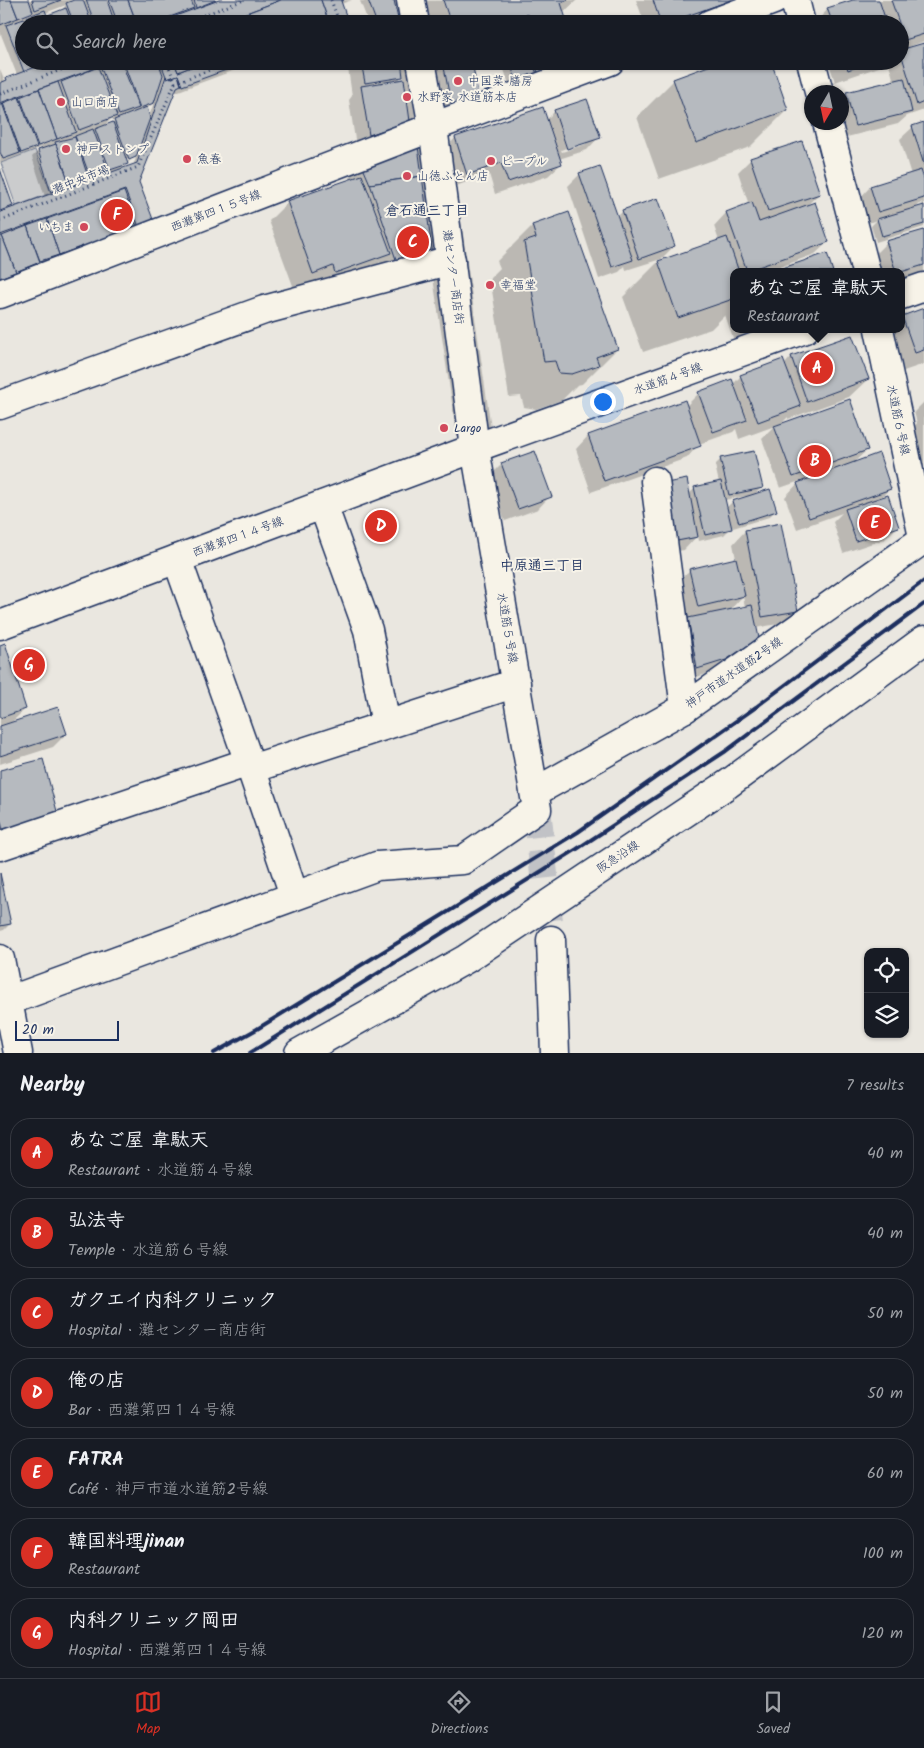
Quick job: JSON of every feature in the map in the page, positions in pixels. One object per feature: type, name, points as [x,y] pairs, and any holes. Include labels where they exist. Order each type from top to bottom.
[{"type":"street","points":[[411,0],[414,15]]},
{"type":"street","points":[[734,15],[774,0]]},
{"type":"street","points":[[795,0],[799,15]]},
{"type":"street","name":"灘センター商店街","points":[[423,70],[433,127],[475,441]]},
{"type":"street","name":"西灘第四１５号線","points":[[0,294],[586,70]]},
{"type":"street","points":[[813,70],[817,85]]},
{"type":"street","points":[[829,130],[865,268]]},
{"type":"street","points":[[0,405],[264,310],[451,260]]},
{"type":"street","points":[[905,293],[924,286]]},
{"type":"street","name":"水道筋４号線","points":[[475,441],[793,333]]},
{"type":"street","name":"水道筋６号線","points":[[880,333],[924,540]]},
{"type":"street","name":"西灘第四１４号線","points":[[0,625],[323,505],[475,441]]},
{"type":"street","name":"水道筋５号線","points":[[294,895],[377,866],[463,860],[538,810],[475,441]]},
{"type":"street","points":[[655,481],[685,708]]},
{"type":"street","points":[[323,505],[368,630],[386,725]]},
{"type":"street","name":"神戸市道水道筋2号線","points":[[535,792],[685,708],[924,540]]},
{"type":"street","points":[[8,1001],[294,895],[177,559]]},
{"type":"street","name":"阪急沿線","points":[[299,1053],[466,959],[728,784],[924,640]]},
{"type":"street","points":[[0,846],[516,683]]},
{"type":"street","points":[[551,940],[555,1053]]},
{"type":"street","points":[[0,958],[18,1053]]},
{"type":"path","points":[[204,15],[244,0]]},
{"type":"path","points":[[331,0],[336,15]]},
{"type":"path","points":[[0,94],[60,70]]},
{"type":"path","points":[[170,70],[175,83],[209,70]]},
{"type":"path","name":"灘中央市場","points":[[0,221],[138,167],[175,83]]},
{"type":"shaded area","points":[[35,150],[51,193],[16,206],[1,163]]},
{"type":"building","points":[[0,0],[11,0],[17,15],[15,15],[15,19],[0,25]]},
{"type":"building","points":[[11,0],[29,0],[33,12],[26,15],[17,15]]},
{"type":"building","points":[[32,0],[61,0],[35,10]]},
{"type":"building","points":[[74,0],[83,0],[89,15],[71,15],[66,3]]},
{"type":"building","points":[[86,0],[107,0],[112,15],[92,15]]},
{"type":"building","points":[[109,0],[128,0],[134,15],[115,15]]},
{"type":"building","points":[[128,0],[191,0],[194,8],[175,15],[134,15]]},
{"type":"building","points":[[194,0],[216,0],[196,8]]},
{"type":"building","points":[[219,0],[281,0],[241,15],[178,15]]},
{"type":"building","points":[[281,0],[321,0],[326,15],[241,15]]},
{"type":"building","points":[[321,0],[344,0],[341,1],[346,15],[326,15]]},
{"type":"building","points":[[368,0],[394,0],[397,15],[374,15]]},
{"type":"building","points":[[443,0],[568,0],[561,3],[565,15],[448,15]]},
{"type":"building","points":[[653,0],[732,0],[690,15],[658,15]]},
{"type":"building","points":[[853,0],[879,0],[884,15],[830,15],[827,8]]},
{"type":"building","points":[[891,0],[924,0],[924,34],[909,39],[909,15],[896,15]]},
{"type":"building","points":[[66,8],[69,15],[48,15]]},
{"type":"building","points":[[45,10],[47,15],[31,15]]},
{"type":"building","points":[[15,22],[15,48],[6,25]]},
{"type":"building","points":[[924,43],[924,102],[917,105],[906,70],[909,70],[909,47]]},
{"type":"building","points":[[28,70],[90,70],[0,103],[0,83],[7,80],[6,78]]},
{"type":"building","points":[[91,70],[99,70],[117,116],[79,130],[61,82]]},
{"type":"building","points":[[102,70],[124,70],[139,108],[119,115]]},
{"type":"building","points":[[126,70],[161,70],[163,75],[154,103],[140,108]]},
{"type":"building","points":[[164,70],[177,70],[178,72],[183,70],[226,70],[182,86],[178,75],[167,79]]},
{"type":"building","points":[[363,70],[402,70],[403,77],[365,83]]},
{"type":"building","points":[[445,70],[474,70],[479,100],[451,104]]},
{"type":"building","points":[[512,70],[535,70],[537,74],[517,82]]},
{"type":"building","points":[[537,70],[552,70],[539,75]]},
{"type":"building","points":[[698,70],[774,70],[788,110],[696,143],[673,79]]},
{"type":"building","points":[[178,75],[181,85],[177,87],[139,182],[154,222],[139,227],[125,190],[0,235],[0,212],[137,163],[166,76],[167,79]]},
{"type":"building","points":[[904,78],[912,112],[855,126],[849,103],[849,91]]},
{"type":"building","points":[[404,79],[410,121],[369,135],[361,86]]},
{"type":"building","points":[[58,82],[76,132],[57,139],[39,89]]},
{"type":"building","points":[[39,89],[57,139],[38,146],[20,97]]},
{"type":"building","points":[[19,97],[37,147],[21,153],[3,103]]},
{"type":"building","points":[[587,99],[601,138],[567,149],[554,110]]},
{"type":"building","points":[[2,103],[20,153],[3,159],[0,152],[0,104]]},
{"type":"building","points":[[147,107],[150,118],[136,157],[129,160],[114,120]]},
{"type":"building","points":[[543,107],[562,164],[508,182],[501,163],[467,175],[455,137]]},
{"type":"building","points":[[113,122],[128,164],[110,170],[95,129]]},
{"type":"building","points":[[924,122],[924,165],[912,126]]},
{"type":"building","points":[[93,129],[108,170],[90,177],[75,136]]},
{"type":"building","points":[[75,137],[89,180],[70,186],[55,142]]},
{"type":"building","points":[[802,141],[820,194],[768,211],[750,158]]},
{"type":"building","points":[[56,144],[70,186],[51,192],[38,150]]},
{"type":"building","points":[[418,146],[422,176],[370,184],[361,163]]},
{"type":"building","points":[[600,166],[633,260],[612,267],[579,173]]},
{"type":"building","points":[[0,169],[13,206],[0,211]]},
{"type":"building","points":[[921,170],[924,179],[924,198],[878,212],[870,186]]},
{"type":"building","points":[[362,175],[391,253],[335,273],[333,266],[313,274],[287,201]]},
{"type":"building","points":[[422,176],[433,257],[399,268],[370,184]]},
{"type":"building","points":[[124,191],[137,227],[59,255],[47,219]]},
{"type":"building","points":[[658,198],[675,246],[639,259],[622,210]]},
{"type":"building","points":[[752,202],[759,222],[815,202],[829,242],[755,268],[746,268],[726,212]]},
{"type":"building","points":[[924,205],[924,224],[882,236],[877,219]]},
{"type":"building","points":[[569,212],[618,349],[596,357],[599,365],[572,374],[559,373],[555,361],[544,362],[524,242],[536,238],[532,225]]},
{"type":"building","points":[[47,219],[59,255],[40,261],[27,226]]},
{"type":"building","points":[[27,226],[40,262],[16,272],[2,236]]},
{"type":"building","points":[[924,230],[924,265],[905,271],[905,268],[895,268],[886,241]]},
{"type":"building","points":[[0,236],[2,236],[16,272],[0,278]]},
{"type":"building","points":[[727,237],[738,268],[730,268],[730,300],[678,318],[658,261]]},
{"type":"building","points":[[827,253],[832,268],[783,268]]},
{"type":"building","points":[[924,308],[924,350],[915,353],[905,325],[905,315]]},
{"type":"building","points":[[852,335],[869,379],[807,402],[791,356]]},
{"type":"building","points":[[783,359],[801,406],[758,422],[740,375]]},
{"type":"building","points":[[732,379],[747,420],[713,432],[698,392]]},
{"type":"building","points":[[850,399],[868,450],[793,477],[774,426]]},
{"type":"building","points":[[685,400],[701,446],[604,481],[588,435]]},
{"type":"building","points":[[535,451],[552,497],[518,509],[501,463]]},
{"type":"building","points":[[754,451],[763,488],[729,495],[720,458]]},
{"type":"building","points":[[879,453],[891,489],[809,518],[797,483]]},
{"type":"building","points":[[687,479],[698,537],[672,542],[661,484]]},
{"type":"building","points":[[721,481],[732,529],[705,535],[694,487]]},
{"type":"building","points":[[770,489],[777,511],[739,523],[732,501]]},
{"type":"building","points":[[888,495],[899,527],[856,541],[845,509]]},
{"type":"building","points":[[781,523],[798,611],[762,617],[745,530]]},
{"type":"building","points":[[736,558],[745,596],[698,607],[689,569]]},
{"type":"building","points":[[752,605],[759,638],[726,660],[697,669],[688,618]]},
{"type":"building","points":[[5,643],[26,709],[0,718],[0,645]]},
{"type":"building","points":[[58,707],[67,734],[0,756],[0,726]]},
{"type":"building","points":[[43,759],[58,815],[3,830],[0,818],[0,770]]},
{"type":"building","points":[[0,873],[11,924],[0,926]]},
{"type":"tunnel","points":[[537,809],[551,940]]},
{"type":"railway","points":[[214,1053],[257,1029],[578,832],[756,707],[924,581]]},
{"type":"railway","points":[[250,1053],[577,849],[726,751],[924,604]]},
{"type":"place","name":"中国菜 膳房","points":[[458,81]]},
{"type":"place","name":"水野家 水道筋本店","points":[[407,97]]},
{"type":"place","name":"山口商店","points":[[61,102]]},
{"type":"place","name":"神戸ストンプ","points":[[66,149]]},
{"type":"place","name":"魚春","points":[[187,159]]},
{"type":"place","name":"ピープル","points":[[491,161]]},
{"type":"place","name":"山徳ふとん店","points":[[407,176]]},
{"type":"place","name":"韓国料理jinan","points":[[117,215]]},
{"type":"place","name":"いちま","points":[[84,227]]},
{"type":"place","name":"ガクエイ内科クリニック","points":[[413,242]]},
{"type":"place","name":"幸福堂","points":[[490,285]]},
{"type":"place","name":"あなご屋 韋駄天","points":[[817,368]]},
{"type":"place","name":"Largo","points":[[444,428]]},
{"type":"place","name":"弘法寺","points":[[815,461]]},
{"type":"place","name":"FATRA","points":[[875,523]]},
{"type":"place","name":"俺の店","points":[[381,526]]},
{"type":"place","name":"内科クリニック岡田","points":[[29,665]]},
{"type":"district","name":"倉石通三丁目","points":[[427,211]]},
{"type":"district","name":"中原通三丁目","points":[[542,566]]}]
